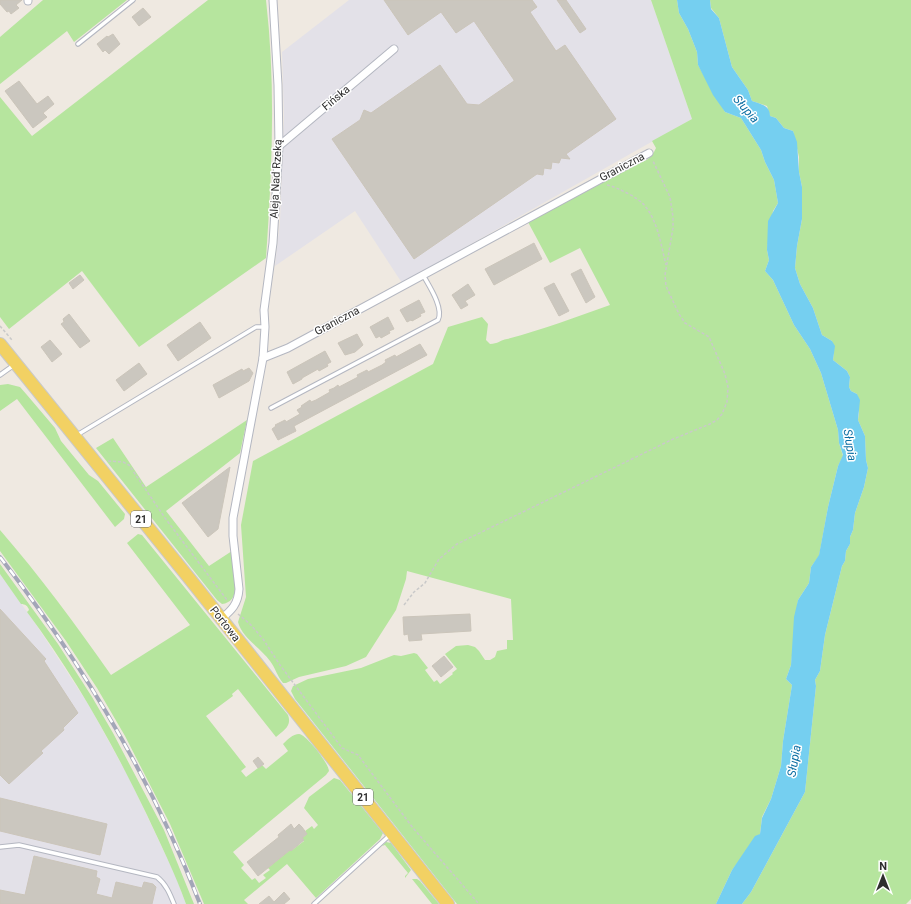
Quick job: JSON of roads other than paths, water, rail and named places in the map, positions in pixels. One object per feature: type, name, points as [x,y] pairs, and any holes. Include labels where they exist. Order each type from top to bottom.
[{"type":"main road","name":"Portowa","points":[[0,344],[184,572],[448,904]]},
{"type":"street","name":"Aleja Nad Rzeką","points":[[262,358],[265,327],[264,310],[273,243],[279,146],[278,85],[273,0]]},
{"type":"street","name":"Fińska","points":[[279,146],[394,49]]},
{"type":"street","name":"Graniczna","points":[[262,358],[288,348],[649,153]]},
{"type":"street","points":[[221,620],[234,608],[239,596],[233,536],[233,518],[262,358]]},
{"type":"lane","points":[[78,44],[133,0]]},
{"type":"lane","points":[[271,408],[438,320],[440,314],[439,307],[423,275]]},
{"type":"lane","points":[[74,437],[256,327],[265,327]]},
{"type":"lane","points":[[0,375],[15,364]]},
{"type":"lane","points":[[314,904],[392,833]]},
{"type":"lane","points":[[0,847],[19,845],[157,877],[167,888],[174,904]]},
{"type":"water","name":"Słupia","points":[[677,0],[710,0],[711,9],[719,18],[732,67],[748,90],[752,101],[766,107],[770,112],[770,116],[776,118],[784,128],[793,131],[797,142],[799,172],[802,187],[802,219],[795,268],[800,284],[813,308],[822,335],[832,341],[835,346],[833,360],[847,371],[850,377],[849,387],[851,391],[857,394],[860,400],[858,420],[865,436],[866,460],[868,468],[864,487],[855,513],[850,544],[846,551],[845,561],[842,566],[825,635],[820,671],[815,680],[816,686],[805,792],[751,892],[742,904],[716,904],[732,870],[755,836],[760,834],[762,818],[771,799],[781,766],[783,741],[792,685],[786,679],[791,665],[794,617],[798,600],[809,583],[811,567],[819,555],[828,507],[838,466],[843,455],[839,443],[838,430],[821,373],[810,349],[794,325],[773,280],[765,271],[769,260],[767,250],[768,221],[778,203],[774,180],[761,150],[741,118],[725,112],[713,95],[698,65],[697,52],[688,29],[679,13]]},
{"type":"railway","points":[[0,557],[59,638],[113,723],[160,812],[200,904]]}]
